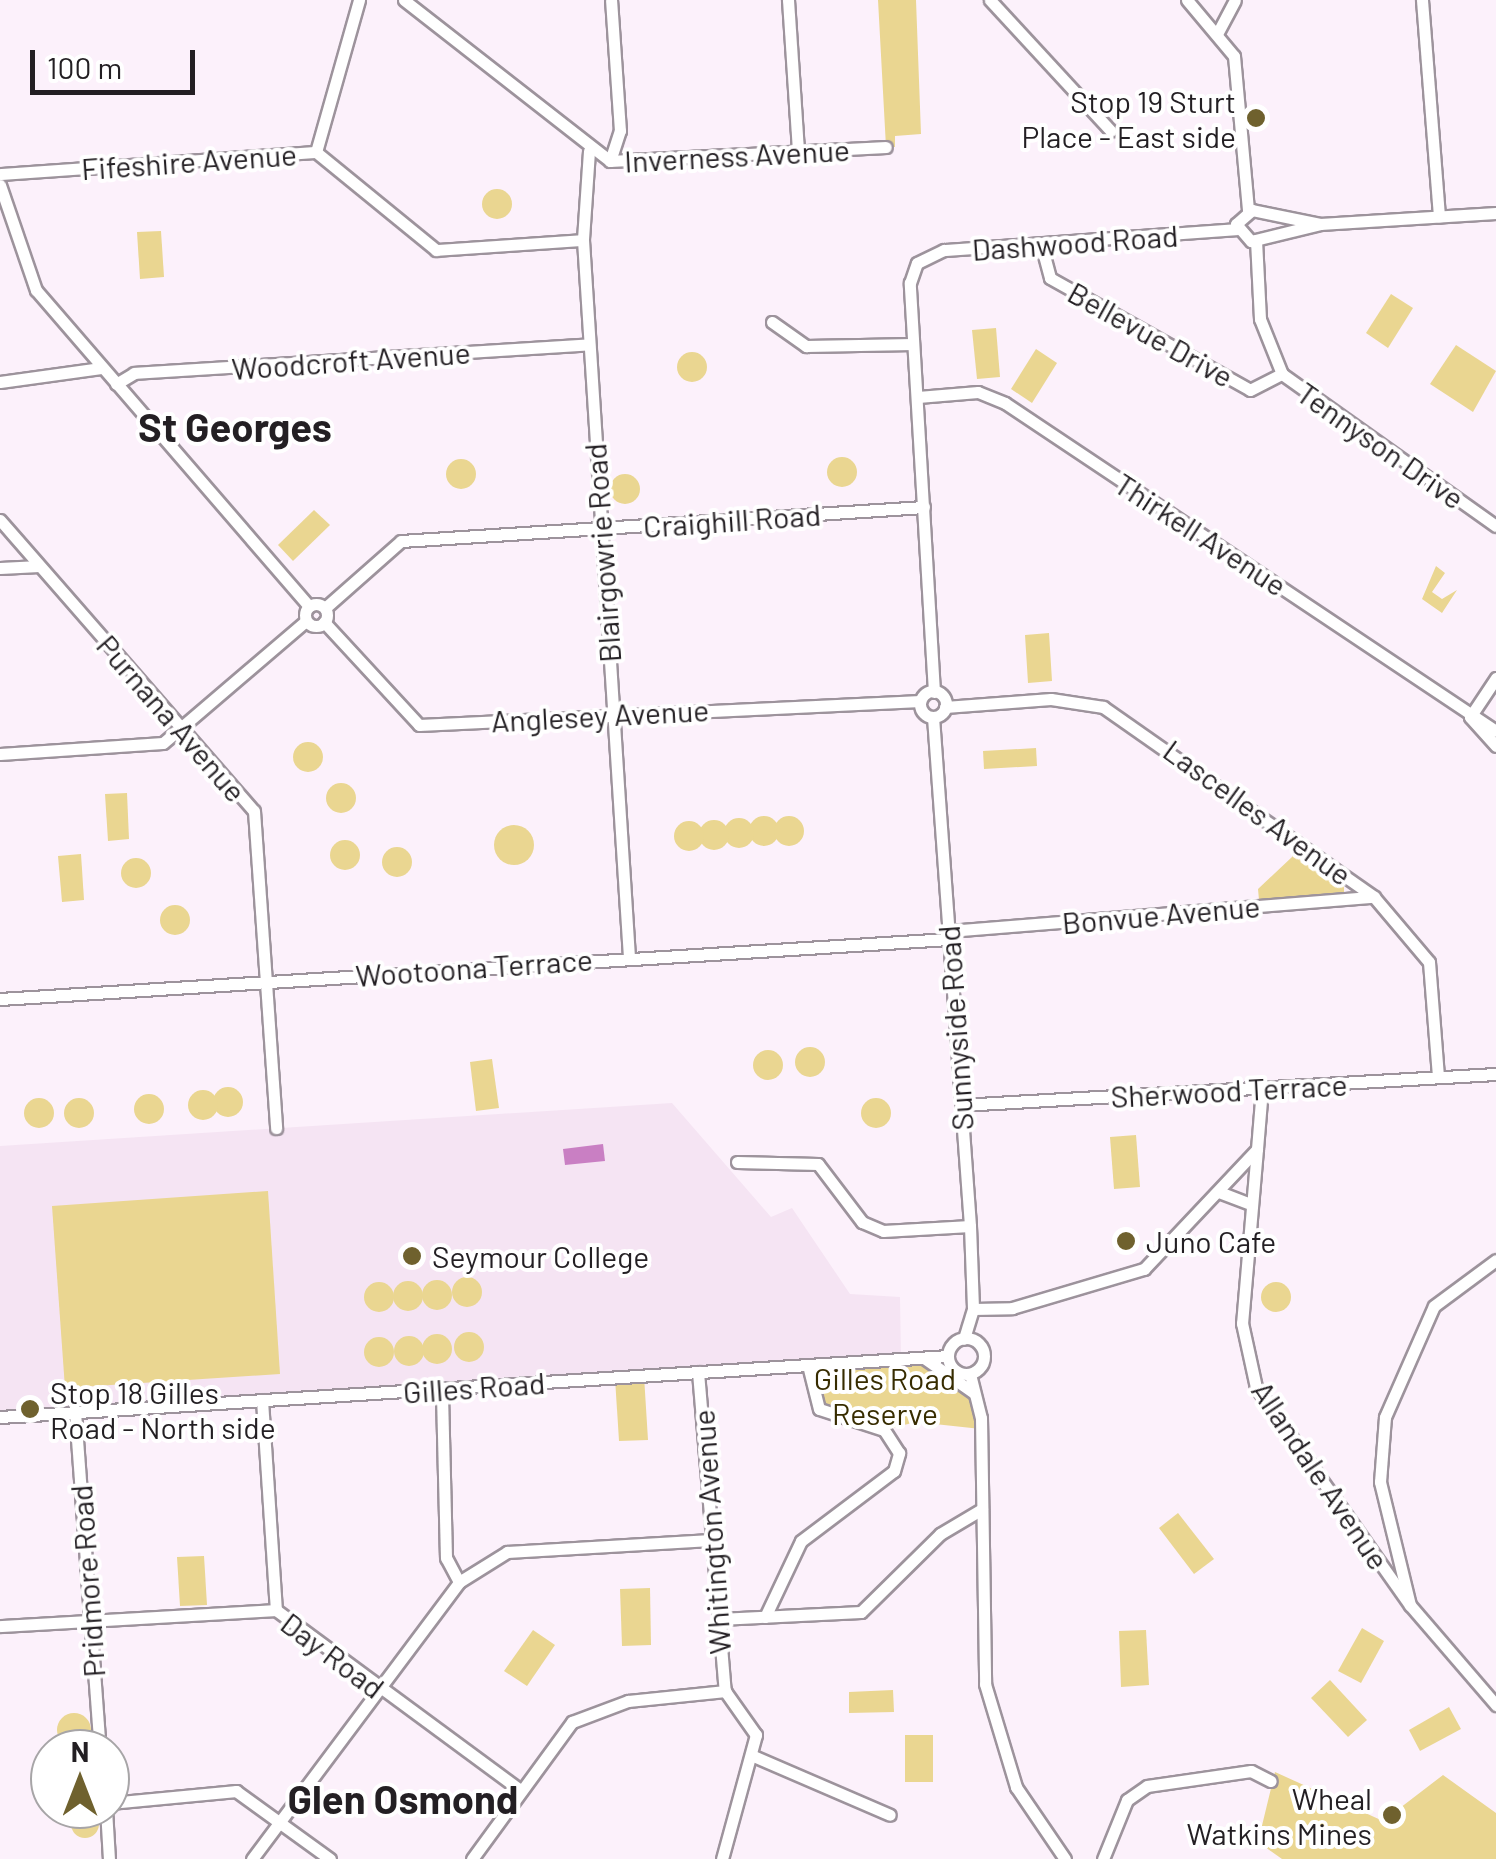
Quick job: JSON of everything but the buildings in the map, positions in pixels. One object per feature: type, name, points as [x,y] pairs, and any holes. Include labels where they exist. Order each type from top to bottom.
[{"type":"street","points":[[316,152],[359,0]]},
{"type":"street","name":"Inverness Avenue","points":[[404,0],[589,151],[610,161],[886,148]]},
{"type":"street","points":[[610,161],[620,131],[611,0]]},
{"type":"street","points":[[788,0],[798,152]]},
{"type":"street","points":[[990,0],[1111,131]]},
{"type":"street","points":[[1187,0],[1217,34],[1238,72],[1248,210],[1236,229],[1260,237],[1320,224],[1496,213]]},
{"type":"street","points":[[1217,34],[1235,0]]},
{"type":"street","points":[[1422,0],[1439,216]]},
{"type":"street","name":"Blairgowrie Road","points":[[589,151],[583,240],[629,957]]},
{"type":"street","name":"Fifeshire Avenue","points":[[0,174],[316,152],[436,250],[583,240]]},
{"type":"street","points":[[0,185],[36,290],[308,606],[325,608],[324,622],[306,621]]},
{"type":"street","points":[[1248,210],[1320,224]]},
{"type":"street","name":"Tennyson Drive","points":[[1264,216],[1260,237],[1260,319],[1282,374],[1496,526]]},
{"type":"street","name":"Dashwood Road","points":[[913,344],[917,263],[932,252],[1236,229]]},
{"type":"street","name":"Bellevue Drive","points":[[1041,244],[1050,278],[1250,390],[1282,374]]},
{"type":"street","points":[[772,322],[806,346],[913,344],[934,692],[946,707],[933,717],[920,701],[934,692]]},
{"type":"street","name":"Woodcroft Avenue","points":[[116,384],[134,373],[589,344]]},
{"type":"street","points":[[0,382],[101,368]]},
{"type":"street","name":"Thirkell Avenue","points":[[918,397],[978,392],[1006,403],[1496,732]]},
{"type":"street","name":"Craighill Road","points":[[325,608],[401,541],[924,507]]},
{"type":"street","name":"Purnana Avenue","points":[[0,520],[254,811],[270,981],[276,1128]]},
{"type":"street","points":[[0,568],[39,566]]},
{"type":"street","points":[[0,754],[163,743],[306,621],[308,606]]},
{"type":"street","name":"Anglesey Avenue","points":[[324,622],[419,726],[920,701]]},
{"type":"street","points":[[1470,717],[1496,678]]},
{"type":"street","name":"Lascelles Avenue","points":[[946,707],[1051,700],[1103,708],[1374,897],[1429,962],[1438,1077]]},
{"type":"street","name":"Sunnyside Road","points":[[933,717],[970,1226],[973,1309],[964,1339]]},
{"type":"street","name":"Thirkell Avenue","points":[[1470,717],[1496,746]]},
{"type":"street","name":"Bonvue Avenue","points":[[948,935],[1374,897]]},
{"type":"street","name":"Wootoona Terrace","points":[[0,999],[948,935]]},
{"type":"street","name":"Sherwood Terrace","points":[[961,1104],[1496,1074]]},
{"type":"street","name":"Allandale Avenue","points":[[1262,1088],[1242,1323],[1256,1388],[1410,1605],[1496,1705]]},
{"type":"street","points":[[973,1309],[1012,1308],[1144,1269],[1257,1149]]},
{"type":"street","points":[[738,1162],[818,1164],[862,1222],[883,1231],[970,1226]]},
{"type":"street","points":[[1219,1192],[1251,1204]]},
{"type":"street","points":[[1410,1605],[1380,1482],[1385,1417],[1434,1306],[1496,1260]]},
{"type":"street","points":[[970,1374],[984,1354],[964,1339],[948,1356],[970,1374],[978,1396],[984,1684],[1016,1787],[1066,1859]]},
{"type":"street","name":"Gilles Road","points":[[0,1417],[948,1356]]},
{"type":"street","points":[[924,1358],[978,1396]]},
{"type":"street","points":[[764,1617],[801,1541],[894,1472],[899,1453],[884,1430],[819,1409],[808,1366]]},
{"type":"street","name":"Whitington Avenue","points":[[698,1372],[725,1691]]},
{"type":"street","points":[[442,1389],[446,1558],[460,1582]]},
{"type":"street","points":[[262,1400],[276,1610]]},
{"type":"street","name":"Pridmore Road","points":[[75,1412],[98,1729]]},
{"type":"street","points":[[720,1618],[861,1612],[940,1534],[982,1509]]},
{"type":"street","points":[[252,1859],[460,1582],[507,1552],[710,1540]]},
{"type":"street","name":"Day Road","points":[[0,1626],[276,1610],[380,1690],[519,1788]]},
{"type":"street","points":[[472,1859],[519,1788],[572,1722],[628,1701],[725,1691],[751,1717],[750,1755],[722,1859]]},
{"type":"street","points":[[750,1755],[890,1814]]},
{"type":"street","points":[[1102,1859],[1127,1800],[1147,1786],[1250,1770],[1271,1781]]},
{"type":"street","points":[[130,1801],[236,1791],[330,1859]]},
{"type":"street","points":[[108,1829],[110,1859]]},
{"type":"shaded area","name":"Seymour College","points":[[672,1103],[771,1217],[792,1208],[850,1294],[900,1297],[901,1360],[0,1416],[0,1146]]},
{"type":"shaded area","points":[[603,1144],[605,1161],[565,1165],[563,1149]]},
{"type":"green space","points":[[878,0],[916,0],[921,134],[895,136],[895,147],[886,147]]},
{"type":"green space","points":[[497,189],[508,193],[512,204],[508,215],[497,219],[486,215],[482,204],[486,193]]},
{"type":"green space","points":[[161,231],[164,277],[140,279],[137,232]]},
{"type":"green space","points":[[1391,294],[1413,308],[1388,348],[1366,333]]},
{"type":"green space","points":[[996,328],[1000,377],[977,379],[972,330]]},
{"type":"green space","points":[[1456,345],[1496,371],[1473,412],[1430,384]]},
{"type":"green space","points":[[1036,349],[1057,363],[1032,403],[1011,389]]},
{"type":"green space","points":[[692,352],[703,356],[707,367],[703,378],[692,382],[681,378],[677,367],[681,356]]},
{"type":"green space","points":[[842,457],[853,461],[857,472],[853,483],[842,487],[831,483],[827,472],[831,461]]},
{"type":"green space","points":[[461,459],[472,463],[476,474],[472,485],[461,489],[450,485],[446,474],[450,463]]},
{"type":"green space","points":[[625,474],[639,483],[640,489],[631,503],[625,504],[611,495],[610,489],[619,475]]},
{"type":"green space","points":[[314,510],[330,525],[293,561],[278,545]]},
{"type":"green space","points":[[1436,566],[1445,573],[1432,592],[1442,599],[1457,590],[1442,613],[1422,599]]},
{"type":"green space","points":[[1049,633],[1052,681],[1028,683],[1025,635]]},
{"type":"green space","points":[[308,742],[319,746],[323,757],[319,768],[308,772],[297,768],[293,757],[297,746]]},
{"type":"green space","points":[[1036,748],[1037,766],[984,769],[983,751]]},
{"type":"green space","points":[[341,783],[352,787],[356,798],[352,809],[341,813],[330,809],[326,798],[330,787]]},
{"type":"green space","points":[[127,793],[129,839],[108,841],[105,794]]},
{"type":"green space","points":[[764,816],[775,820],[779,831],[775,842],[764,846],[753,842],[749,831],[753,820]]},
{"type":"green space","points":[[789,816],[803,825],[804,831],[795,845],[789,846],[775,837],[774,831],[783,817]]},
{"type":"green space","points":[[739,818],[750,822],[754,833],[750,844],[739,848],[728,844],[724,833],[728,822]]},
{"type":"green space","points":[[714,820],[725,824],[729,835],[725,846],[714,850],[703,846],[699,835],[703,824]]},
{"type":"green space","points":[[689,821],[700,825],[704,836],[700,847],[689,851],[678,847],[674,836],[678,825]]},
{"type":"green space","points":[[514,825],[528,831],[534,845],[528,859],[514,865],[500,859],[494,845],[500,831]]},
{"type":"green space","points":[[345,840],[356,844],[360,855],[356,866],[345,870],[334,866],[330,855],[334,844]]},
{"type":"green space","points":[[1292,842],[1344,881],[1344,892],[1259,900],[1258,889],[1292,857]]},
{"type":"green space","points":[[397,847],[408,851],[412,862],[408,873],[397,877],[386,873],[382,862],[386,851]]},
{"type":"green space","points":[[81,854],[84,900],[62,902],[58,856]]},
{"type":"green space","points":[[136,858],[147,862],[151,873],[147,884],[136,888],[125,884],[121,873],[125,862]]},
{"type":"green space","points":[[175,905],[186,909],[190,920],[186,931],[175,935],[164,931],[160,920],[164,909]]},
{"type":"green space","points":[[810,1047],[824,1056],[825,1062],[816,1076],[810,1077],[796,1068],[795,1062],[804,1048]]},
{"type":"green space","points":[[768,1050],[779,1054],[783,1065],[779,1076],[768,1080],[757,1076],[753,1065],[757,1054]]},
{"type":"green space","points":[[492,1059],[499,1108],[476,1111],[470,1062]]},
{"type":"green space","points":[[228,1087],[239,1091],[243,1102],[239,1113],[228,1117],[217,1113],[213,1102],[217,1091]]},
{"type":"green space","points":[[203,1090],[214,1094],[218,1105],[214,1116],[203,1120],[192,1116],[188,1105],[192,1094]]},
{"type":"green space","points":[[149,1094],[160,1098],[164,1109],[160,1120],[149,1124],[138,1120],[134,1109],[138,1098]]},
{"type":"green space","points":[[39,1098],[50,1102],[54,1113],[50,1124],[39,1128],[28,1124],[24,1113],[28,1102]]},
{"type":"green space","points":[[79,1098],[90,1102],[94,1113],[90,1124],[79,1128],[68,1124],[64,1113],[68,1102]]},
{"type":"green space","points":[[876,1098],[887,1102],[891,1113],[887,1124],[876,1128],[865,1124],[861,1113],[865,1102]]},
{"type":"green space","points":[[1136,1135],[1140,1187],[1114,1189],[1110,1137]]},
{"type":"green space","points":[[268,1191],[280,1374],[65,1388],[52,1206]]},
{"type":"green space","points":[[467,1277],[481,1286],[482,1292],[473,1306],[467,1307],[453,1298],[452,1292],[461,1278]]},
{"type":"green space","points":[[437,1280],[448,1284],[452,1295],[448,1306],[437,1310],[426,1306],[422,1295],[426,1284]]},
{"type":"green space","points":[[408,1281],[419,1285],[423,1296],[419,1307],[408,1311],[397,1307],[393,1296],[397,1285]]},
{"type":"green space","points":[[379,1282],[393,1291],[394,1297],[385,1311],[379,1312],[365,1303],[364,1297],[373,1283]]},
{"type":"green space","points":[[1276,1282],[1287,1286],[1291,1297],[1287,1308],[1276,1312],[1265,1308],[1261,1297],[1265,1286]]},
{"type":"green space","points":[[469,1332],[480,1336],[484,1347],[480,1358],[469,1362],[458,1358],[454,1347],[458,1336]]},
{"type":"green space","points":[[437,1334],[448,1338],[452,1349],[448,1360],[437,1364],[426,1360],[422,1349],[426,1338]]},
{"type":"green space","points":[[409,1336],[420,1340],[424,1351],[420,1362],[409,1366],[398,1362],[394,1351],[398,1340]]},
{"type":"green space","points":[[379,1337],[390,1341],[394,1352],[390,1363],[379,1367],[368,1363],[364,1352],[368,1341]]},
{"type":"green space","name":"Gilles Road Reserve","points":[[948,1356],[970,1374],[981,1429],[916,1422],[884,1430],[819,1409],[808,1365]]},
{"type":"green space","points":[[644,1376],[648,1440],[619,1441],[615,1378]]},
{"type":"green space","points":[[1178,1513],[1214,1559],[1194,1574],[1159,1528]]},
{"type":"green space","points":[[204,1556],[207,1605],[180,1606],[177,1557]]},
{"type":"green space","points":[[650,1588],[651,1645],[622,1646],[620,1589]]},
{"type":"green space","points":[[1362,1628],[1384,1641],[1361,1683],[1338,1671]]},
{"type":"green space","points":[[533,1630],[555,1645],[527,1686],[504,1671]]},
{"type":"green space","points":[[1146,1630],[1149,1685],[1121,1687],[1119,1631]]},
{"type":"green space","points":[[1330,1680],[1367,1720],[1348,1737],[1311,1698]]},
{"type":"green space","points":[[893,1690],[894,1712],[849,1713],[849,1692]]},
{"type":"green space","points":[[1449,1707],[1461,1729],[1420,1751],[1409,1730]]},
{"type":"green space","points":[[74,1713],[86,1718],[91,1729],[57,1729],[62,1718]]},
{"type":"green space","points":[[905,1735],[933,1735],[933,1782],[905,1782]]},
{"type":"green space","points":[[1275,1772],[1383,1821],[1443,1775],[1496,1813],[1496,1859],[1282,1859],[1258,1842]]},
{"type":"green space","points":[[72,1829],[98,1829],[90,1837],[75,1834]]},
{"type":"place","name":"Stop 19 Sturt Place - East side","points":[[1256,118]]},
{"type":"place","name":"Juno Cafe","points":[[1126,1241]]},
{"type":"place","name":"Seymour College","points":[[412,1256]]},
{"type":"place","name":"Stop 18 Gilles Road - North side","points":[[30,1409]]},
{"type":"place","name":"Wheal Watkins Mines","points":[[1392,1815]]},
{"type":"district","name":"St Georges","points":[[235,426]]},
{"type":"district","name":"Glen Osmond","points":[[403,1798]]}]
